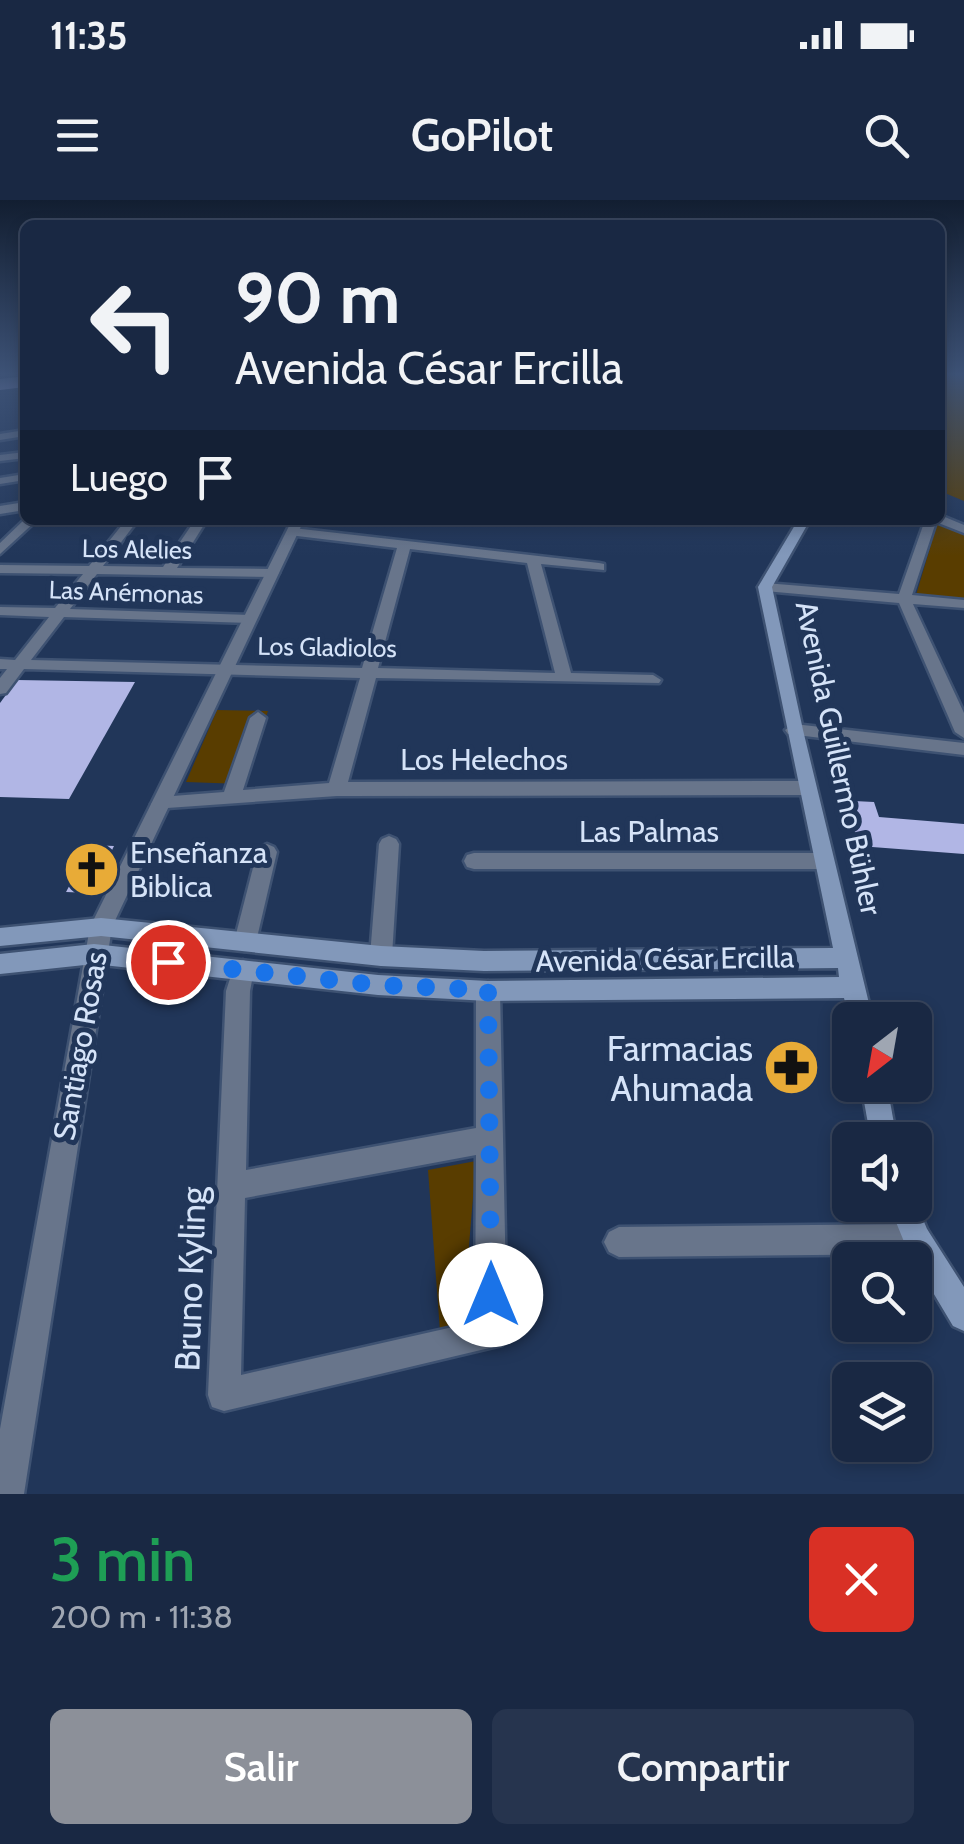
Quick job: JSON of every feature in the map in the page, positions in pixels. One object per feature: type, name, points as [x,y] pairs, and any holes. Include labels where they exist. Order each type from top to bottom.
[{"type":"main road","name":"Avenida Guillermo Bühler","points":[[801,525],[766,588],[794,730],[857,1002]]},
{"type":"main road","name":"Avenida César Ercilla","points":[[0,937],[97,940],[254,957],[450,988],[854,987]]},
{"type":"main road","name":"Avenida César Ercilla","points":[[0,964],[97,940]]},
{"type":"main road","name":"Avenida César Ercilla","points":[[254,957],[847,958]]},
{"type":"main road","points":[[450,960],[450,988]]},
{"type":"main road","points":[[645,960],[652,989]]},
{"type":"main road","points":[[910,1222],[964,1316]]},
{"type":"street","points":[[0,550],[25,525]]},
{"type":"street","points":[[0,689],[128,525]]},
{"type":"street","points":[[167,572],[198,525]]},
{"type":"street","points":[[929,525],[904,599],[964,732]]},
{"type":"street","points":[[296,526],[404,546],[600,566]]},
{"type":"street","name":"Santiago Rosas","points":[[6,1494],[97,940],[296,526]]},
{"type":"street","points":[[337,789],[404,546]]},
{"type":"street","points":[[532,561],[564,678]]},
{"type":"street","name":"Los Alelies","points":[[0,570],[272,574]]},
{"type":"street","points":[[766,588],[964,604]]},
{"type":"street","name":"Las Anémonas","points":[[0,611],[250,619]]},
{"type":"street","name":"Los Gladiolos","points":[[0,664],[653,680]]},
{"type":"street","points":[[231,798],[258,718]]},
{"type":"street","points":[[794,730],[964,749]]},
{"type":"street","name":"Los Helechos","points":[[160,804],[337,789],[808,788]]},
{"type":"street","points":[[381,956],[389,844]]},
{"type":"street","name":"Bruno Kyling","points":[[267,852],[254,957],[238,991],[224,1395],[490,1334],[488,990]]},
{"type":"street","name":"Las Palmas","points":[[474,861],[824,861]]},
{"type":"street","points":[[230,1188],[491,1139]]},
{"type":"street","points":[[619,1242],[917,1239]]},
{"type":"shaded area","points":[[945,435],[964,435],[964,501],[945,493]]},
{"type":"shaded area","points":[[945,524],[964,532],[964,600],[916,595],[937,525]]},
{"type":"shaded area","points":[[217,710],[268,711],[242,784],[186,782]]},
{"type":"shaded area","points":[[476,1161],[463,1318],[440,1331],[428,1170]]},
{"type":"building","points":[[17,680],[135,682],[69,799],[0,797],[0,703]]},
{"type":"building","points":[[854,801],[874,802],[879,817],[964,824],[964,854],[859,846],[849,813],[858,814]]},
{"type":"building","name":"Enseñanza Biblica","points":[[91,845],[114,846],[91,893],[66,892]]},
{"type":"place","name":"Enseñanza Biblica","points":[[91,869]]},
{"type":"place","name":"Farmacias Ahumada","points":[[792,1068]]},
{"type":"route","points":[[168,962],[378,985],[488,990],[491,1295]]}]
